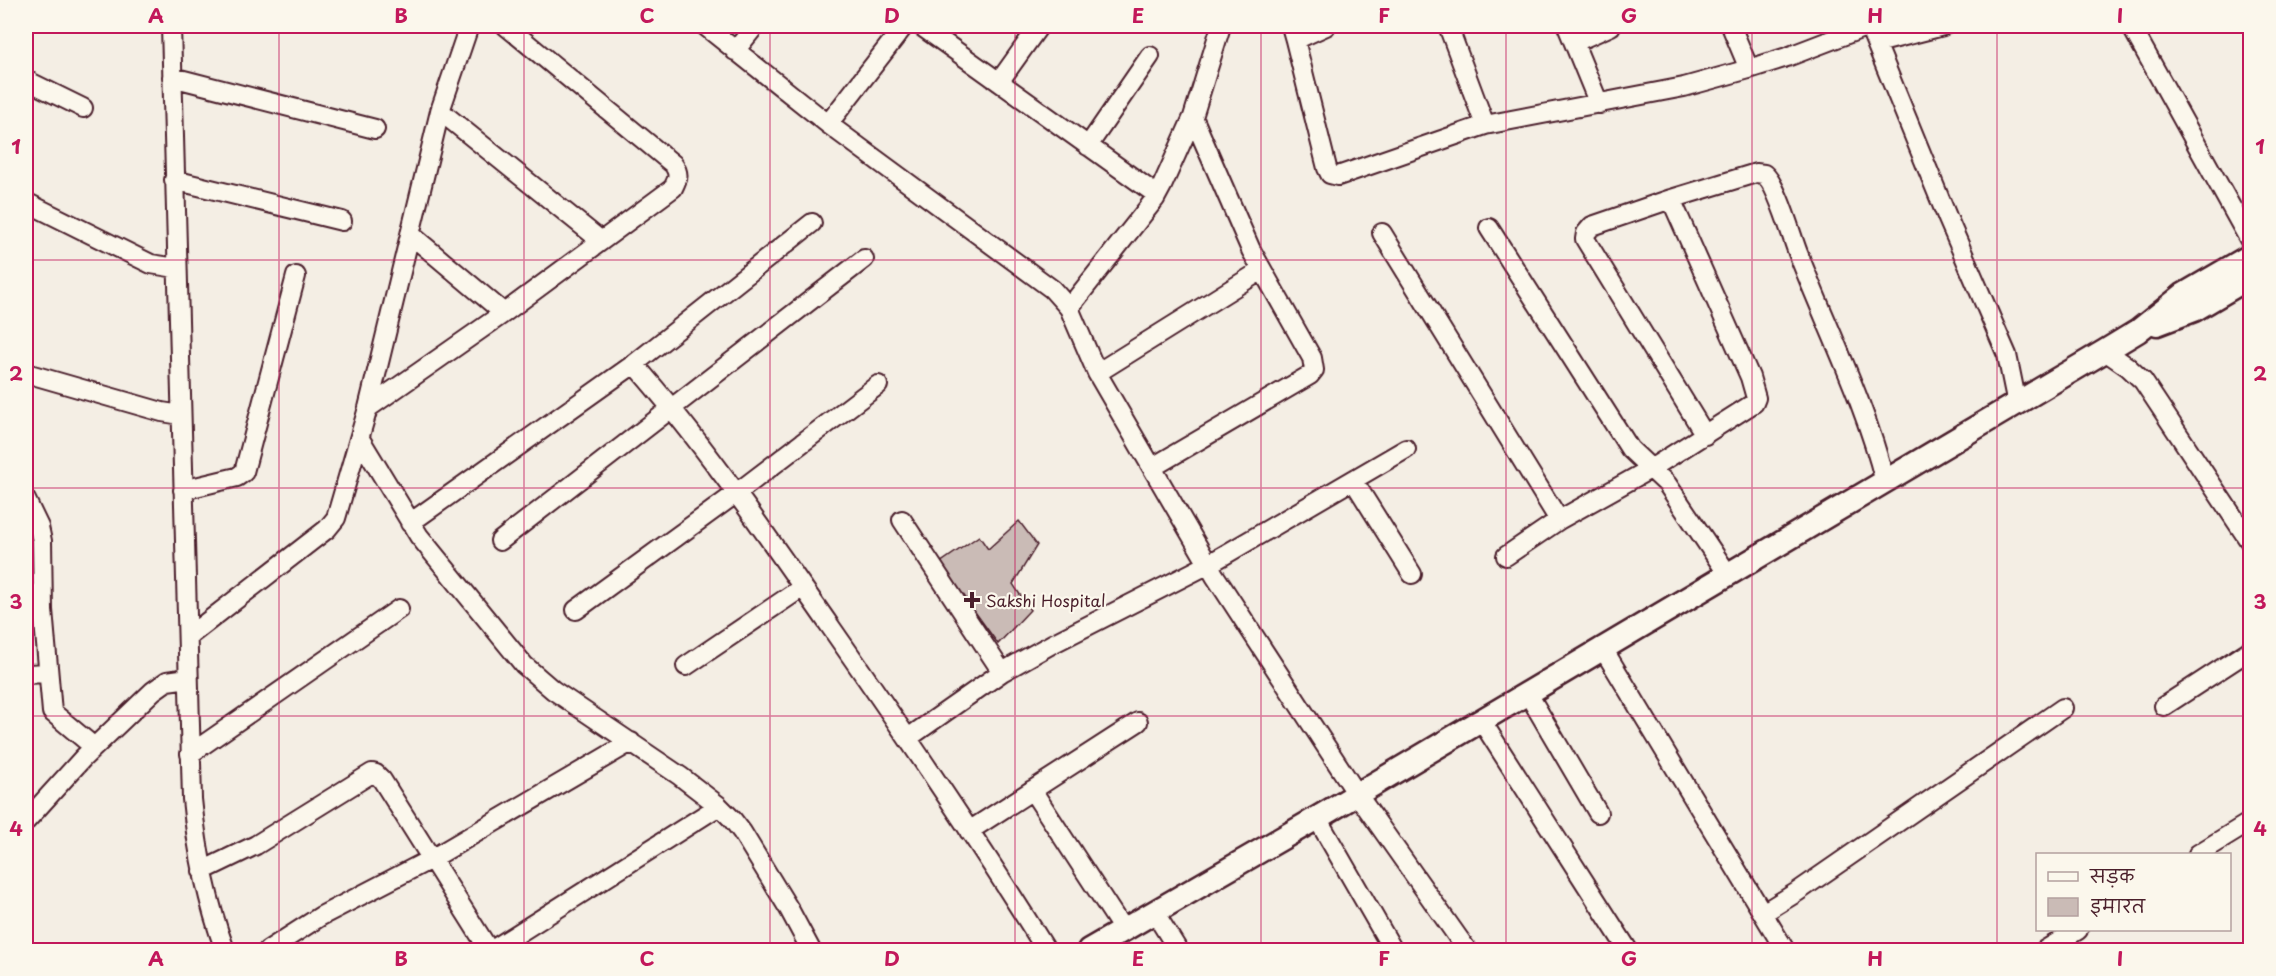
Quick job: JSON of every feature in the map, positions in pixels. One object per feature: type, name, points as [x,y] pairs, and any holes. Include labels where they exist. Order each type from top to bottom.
[{"type":"main road","points":[[1089,951],[2017,404],[2138,331],[2183,295],[2250,256]]},
{"type":"main road","points":[[2138,331],[2194,310],[2250,277]]},
{"type":"street","points":[[171,26],[174,180],[167,267],[172,414],[183,490],[189,636],[179,680],[190,754],[197,847],[207,896],[225,951]]},
{"type":"street","points":[[189,636],[327,529],[336,518],[342,505],[368,408],[440,111],[469,26]]},
{"type":"street","points":[[368,408],[504,313],[673,188],[678,178],[678,171],[673,164],[506,26]]},
{"type":"street","points":[[705,26],[828,124],[1052,289],[1069,308],[1097,373],[1209,564],[1357,794],[1467,951]]},
{"type":"street","points":[[735,51],[755,26]]},
{"type":"street","points":[[828,124],[904,26]]},
{"type":"street","points":[[921,26],[1157,195]]},
{"type":"street","points":[[999,82],[1039,26]]},
{"type":"street","points":[[1069,308],[1157,195],[1193,117],[1221,26]]},
{"type":"street","points":[[1326,26],[1293,33],[1327,168],[1333,176],[1362,169],[1485,125],[1684,87],[1749,69],[1868,26],[2007,355],[2017,404]]},
{"type":"street","points":[[1448,26],[1485,125]]},
{"type":"street","points":[[1568,26],[1599,104]]},
{"type":"street","points":[[1575,42],[1611,26]]},
{"type":"street","points":[[1731,26],[1749,69]]},
{"type":"street","points":[[1877,43],[1943,26]]},
{"type":"street","points":[[2132,26],[2250,241]]},
{"type":"street","points":[[1088,146],[1150,56]]},
{"type":"street","points":[[172,77],[375,129]]},
{"type":"street","points":[[26,80],[83,108]]},
{"type":"street","points":[[440,111],[600,240]]},
{"type":"street","points":[[1153,467],[1310,375],[1314,370],[1312,358],[1262,270],[1193,117]]},
{"type":"street","points":[[1705,435],[1585,239],[1586,232],[1592,226],[1671,199],[1756,173],[1764,174],[1769,178],[1867,420],[1885,482]]},
{"type":"street","points":[[174,180],[342,221]]},
{"type":"street","points":[[1506,556],[1559,520],[1652,468],[1754,403],[1756,398],[1750,377],[1671,199]]},
{"type":"street","points":[[26,202],[167,267]]},
{"type":"street","points":[[410,523],[634,364],[812,223]]},
{"type":"street","points":[[1489,228],[1630,449],[1667,484],[1727,573]]},
{"type":"street","points":[[1382,233],[1559,520]]},
{"type":"street","points":[[410,234],[504,313]]},
{"type":"street","points":[[500,541],[864,259]]},
{"type":"street","points":[[1097,373],[1262,270]]},
{"type":"street","points":[[183,490],[237,477],[244,472],[296,276]]},
{"type":"street","points":[[2104,351],[2128,367],[2143,381],[2250,539]]},
{"type":"street","points":[[634,364],[673,409],[738,492],[908,738],[1046,951]]},
{"type":"street","points":[[26,373],[172,414]]},
{"type":"street","points":[[576,610],[738,492],[878,385]]},
{"type":"street","points":[[360,440],[410,523],[524,665],[554,690],[720,806],[742,832],[812,951]]},
{"type":"street","points":[[908,738],[1002,672],[1209,564],[1406,449]]},
{"type":"street","points":[[1353,480],[1412,574]]},
{"type":"street","points":[[26,500],[39,527],[42,541],[52,712],[94,747]]},
{"type":"street","points":[[902,520],[1002,672]]},
{"type":"street","points":[[686,666],[803,587]]},
{"type":"street","points":[[190,754],[399,609]]},
{"type":"street","points":[[1602,647],[1785,951]]},
{"type":"street","points":[[2164,706],[2250,650]]},
{"type":"street","points":[[26,674],[48,673]]},
{"type":"street","points":[[26,821],[94,747],[153,691],[179,680]]},
{"type":"street","points":[[1527,692],[1598,813]]},
{"type":"street","points":[[1763,913],[1797,892],[2063,708]]},
{"type":"street","points":[[1480,720],[1628,951]]},
{"type":"street","points":[[969,831],[1138,722]]},
{"type":"street","points":[[268,951],[321,916],[433,858],[631,742]]},
{"type":"street","points":[[202,871],[256,845],[372,773],[379,776],[490,951],[720,806]]},
{"type":"street","points":[[1032,790],[1124,931]]},
{"type":"street","points":[[1317,818],[1393,951]]},
{"type":"street","points":[[2201,853],[2250,822]]},
{"type":"street","points":[[1155,913],[1178,951]]},
{"type":"street","points":[[2045,951],[2076,931]]},
{"type":"building","points":[[1019,521],[1037,545],[1013,584],[1030,610],[998,644],[940,563],[979,536],[988,549]]},
{"type":"place","name":"Sakshi Hospital","points":[[972,600]]}]
